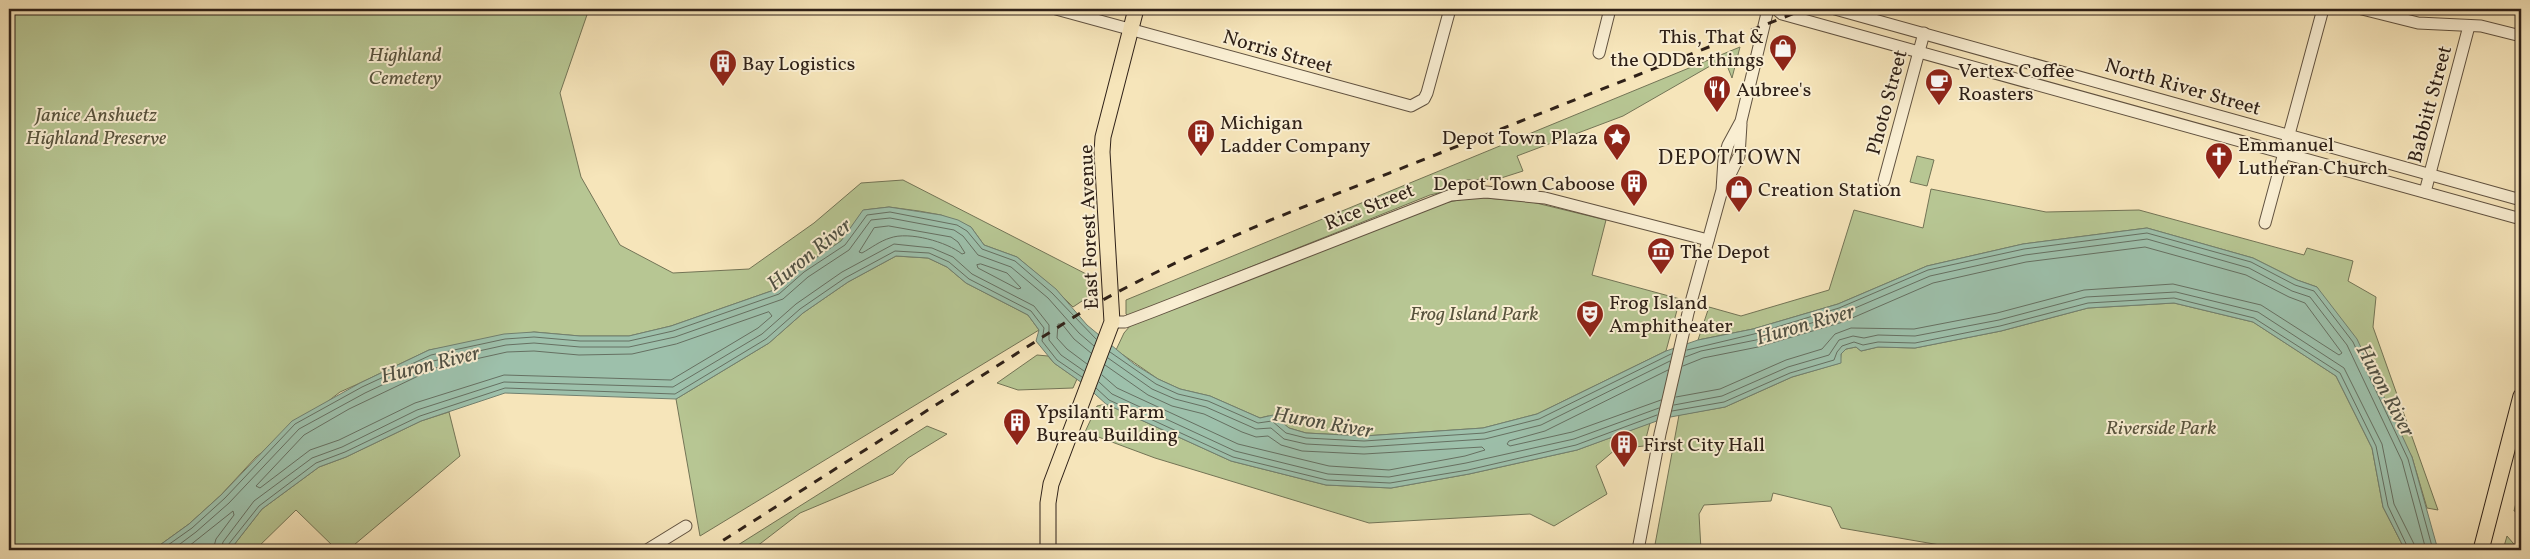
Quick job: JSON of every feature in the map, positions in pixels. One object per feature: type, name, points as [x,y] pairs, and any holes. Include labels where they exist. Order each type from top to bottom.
[{"type":"main road","name":"East Forest Avenue","points":[[1112,324],[1102,152],[1104,137],[1136,9]]},
{"type":"main road","points":[[1048,550],[1048,503],[1051,484],[1112,324]]},
{"type":"main road","points":[[2481,550],[2521,396]]},
{"type":"street","name":"Norris Street","points":[[1056,9],[1411,106],[1424,99],[1450,9]]},
{"type":"street","points":[[1599,53],[1610,9]]},
{"type":"street","points":[[1638,550],[1660,434],[1688,313],[1722,190],[1739,156],[1740,121],[1768,9]]},
{"type":"street","name":"North River Street","points":[[1776,9],[1782,14],[2521,219]]},
{"type":"street","name":"North River Street","points":[[1835,9],[2430,173],[2521,200]]},
{"type":"street","points":[[2265,223],[2323,9]]},
{"type":"street","points":[[2362,9],[2418,23],[2481,26],[2521,36]]},
{"type":"street","name":"Babbitt Street","points":[[2425,192],[2469,26]]},
{"type":"street","name":"Photo Street","points":[[1884,181],[1924,33]]},
{"type":"street","name":"Rice Street","points":[[1112,324],[1125,322],[1451,196],[1486,192],[1545,198],[1708,240]]},
{"type":"street","points":[[647,550],[686,526]]},
{"type":"green space","points":[[9,9],[589,9],[560,93],[581,177],[620,245],[673,273],[749,269],[814,223],[861,183],[903,180],[1092,277],[1094,293],[1073,307],[1017,257],[984,245],[971,227],[941,215],[889,207],[864,210],[841,241],[801,268],[777,289],[671,326],[629,336],[580,336],[534,332],[429,350],[340,392],[256,457],[221,495],[189,524],[153,550],[9,550]]},
{"type":"green space","points":[[1740,47],[1732,78],[1724,58],[1623,116],[1517,156],[1523,171],[1498,179],[1464,180],[1464,187],[1430,195],[1128,316],[1126,314],[1126,300]]},
{"type":"green space","points":[[1917,156],[1934,160],[1927,186],[1910,182]]},
{"type":"green space","points":[[1931,189],[2046,212],[2139,210],[2304,255],[2307,248],[2353,261],[2348,281],[2376,297],[2373,327],[2438,510],[2427,508],[2412,457],[2317,287],[2297,280],[2253,258],[2147,228],[2023,244],[1927,266],[1838,304],[1753,329],[1698,340],[1709,307],[1741,316],[1829,290],[1854,210],[1923,228]]},
{"type":"green space","name":"Frog Island Park","points":[[1474,197],[1532,202],[1606,220],[1592,275],[1680,299],[1666,351],[1537,414],[1483,428],[1364,436],[1306,433],[1289,428],[1277,418],[1268,416],[1260,418],[1210,396],[1180,389],[1158,379],[1116,350],[1124,333],[1130,326],[1444,203]]},
{"type":"green space","points":[[896,256],[928,258],[947,267],[966,283],[1028,315],[1039,330],[700,536],[676,399],[769,343],[803,313],[848,282]]},
{"type":"green space","name":"Riverside Park","points":[[2174,303],[2253,322],[2336,376],[2372,448],[2383,507],[2405,550],[1969,550],[1841,528],[1831,507],[1773,493],[1771,501],[1704,505],[1699,514],[1701,550],[1654,550],[1679,415],[1725,407],[1792,377],[1840,363],[1841,354],[1846,349],[1856,347],[1861,351],[1878,347],[1915,348],[2001,331],[2088,308]]},
{"type":"green space","points":[[1037,355],[1048,356],[1054,363],[1077,379],[1073,388],[1018,390],[997,383]]},
{"type":"green space","points":[[1106,404],[1231,461],[1326,485],[1391,488],[1469,474],[1577,450],[1650,423],[1644,446],[1616,449],[1596,466],[1607,494],[1554,526],[1530,514],[1369,523],[1155,458],[1085,432],[1097,406]]},
{"type":"green space","points":[[449,412],[460,456],[348,550],[337,550],[296,510],[255,550],[230,550],[262,509],[319,467],[346,457],[421,421]]},
{"type":"green space","points":[[927,426],[947,434],[908,458],[893,474],[800,513],[752,550],[730,550]]},
{"type":"green space","points":[[2521,483],[2521,513],[2514,511]]},
{"type":"green space","points":[[2507,536],[2519,550],[2503,550]]},
{"type":"water","name":"Huron River","points":[[889,207],[941,215],[958,220],[971,227],[984,245],[1017,257],[1056,289],[1087,325],[1134,364],[1158,379],[1180,389],[1210,396],[1260,418],[1273,415],[1289,428],[1306,433],[1364,436],[1483,428],[1537,414],[1666,351],[1698,340],[1753,329],[1838,304],[1927,266],[2023,244],[2147,228],[2253,258],[2297,280],[2317,287],[2357,339],[2412,457],[2438,550],[2405,550],[2383,507],[2372,448],[2336,376],[2253,322],[2174,303],[2088,308],[2001,331],[1915,348],[1878,347],[1861,351],[1856,347],[1846,349],[1841,354],[1841,363],[1792,377],[1725,407],[1665,418],[1577,450],[1469,474],[1391,488],[1326,485],[1231,461],[1106,404],[1085,385],[1054,363],[1036,341],[1039,330],[1028,315],[966,283],[947,267],[928,258],[896,256],[848,282],[803,313],[769,343],[676,399],[505,393],[421,421],[346,457],[319,467],[262,509],[230,550],[153,550],[189,524],[221,495],[292,421],[360,383],[429,350],[504,334],[534,332],[580,336],[629,336],[671,326],[777,289],[801,268],[841,241],[863,210]]},
{"type":"railway","points":[[708,550],[1085,310],[1154,273],[1273,219],[1805,9]]},
{"type":"place","name":"This, That & the ODDer things","points":[[1783,72]]},
{"type":"place","name":"Bay Logistics","points":[[723,87]]},
{"type":"place","name":"Vertex Coffee Roasters","points":[[1939,106]]},
{"type":"place","name":"Aubree's","points":[[1717,113]]},
{"type":"place","name":"Michigan Ladder Company","points":[[1201,157]]},
{"type":"place","name":"Depot Town Plaza","points":[[1617,161]]},
{"type":"place","name":"Emmanuel Lutheran Church","points":[[2219,180]]},
{"type":"place","name":"Depot Town Caboose","points":[[1634,207]]},
{"type":"place","name":"Creation Station","points":[[1739,213]]},
{"type":"place","name":"The Depot","points":[[1661,275]]},
{"type":"place","name":"Frog Island Amphitheater","points":[[1590,338]]},
{"type":"place","name":"Ypsilanti Farm Bureau Building","points":[[1017,446]]},
{"type":"place","name":"First City Hall","points":[[1624,468]]},
{"type":"district","name":"DEPOT TOWN","points":[[1730,157]]},
{"type":"park label","name":"Highland Cemetery","points":[[405,66]]},
{"type":"park label","name":"Janice Anshuetz Highland Preserve","points":[[96,126]]}]
